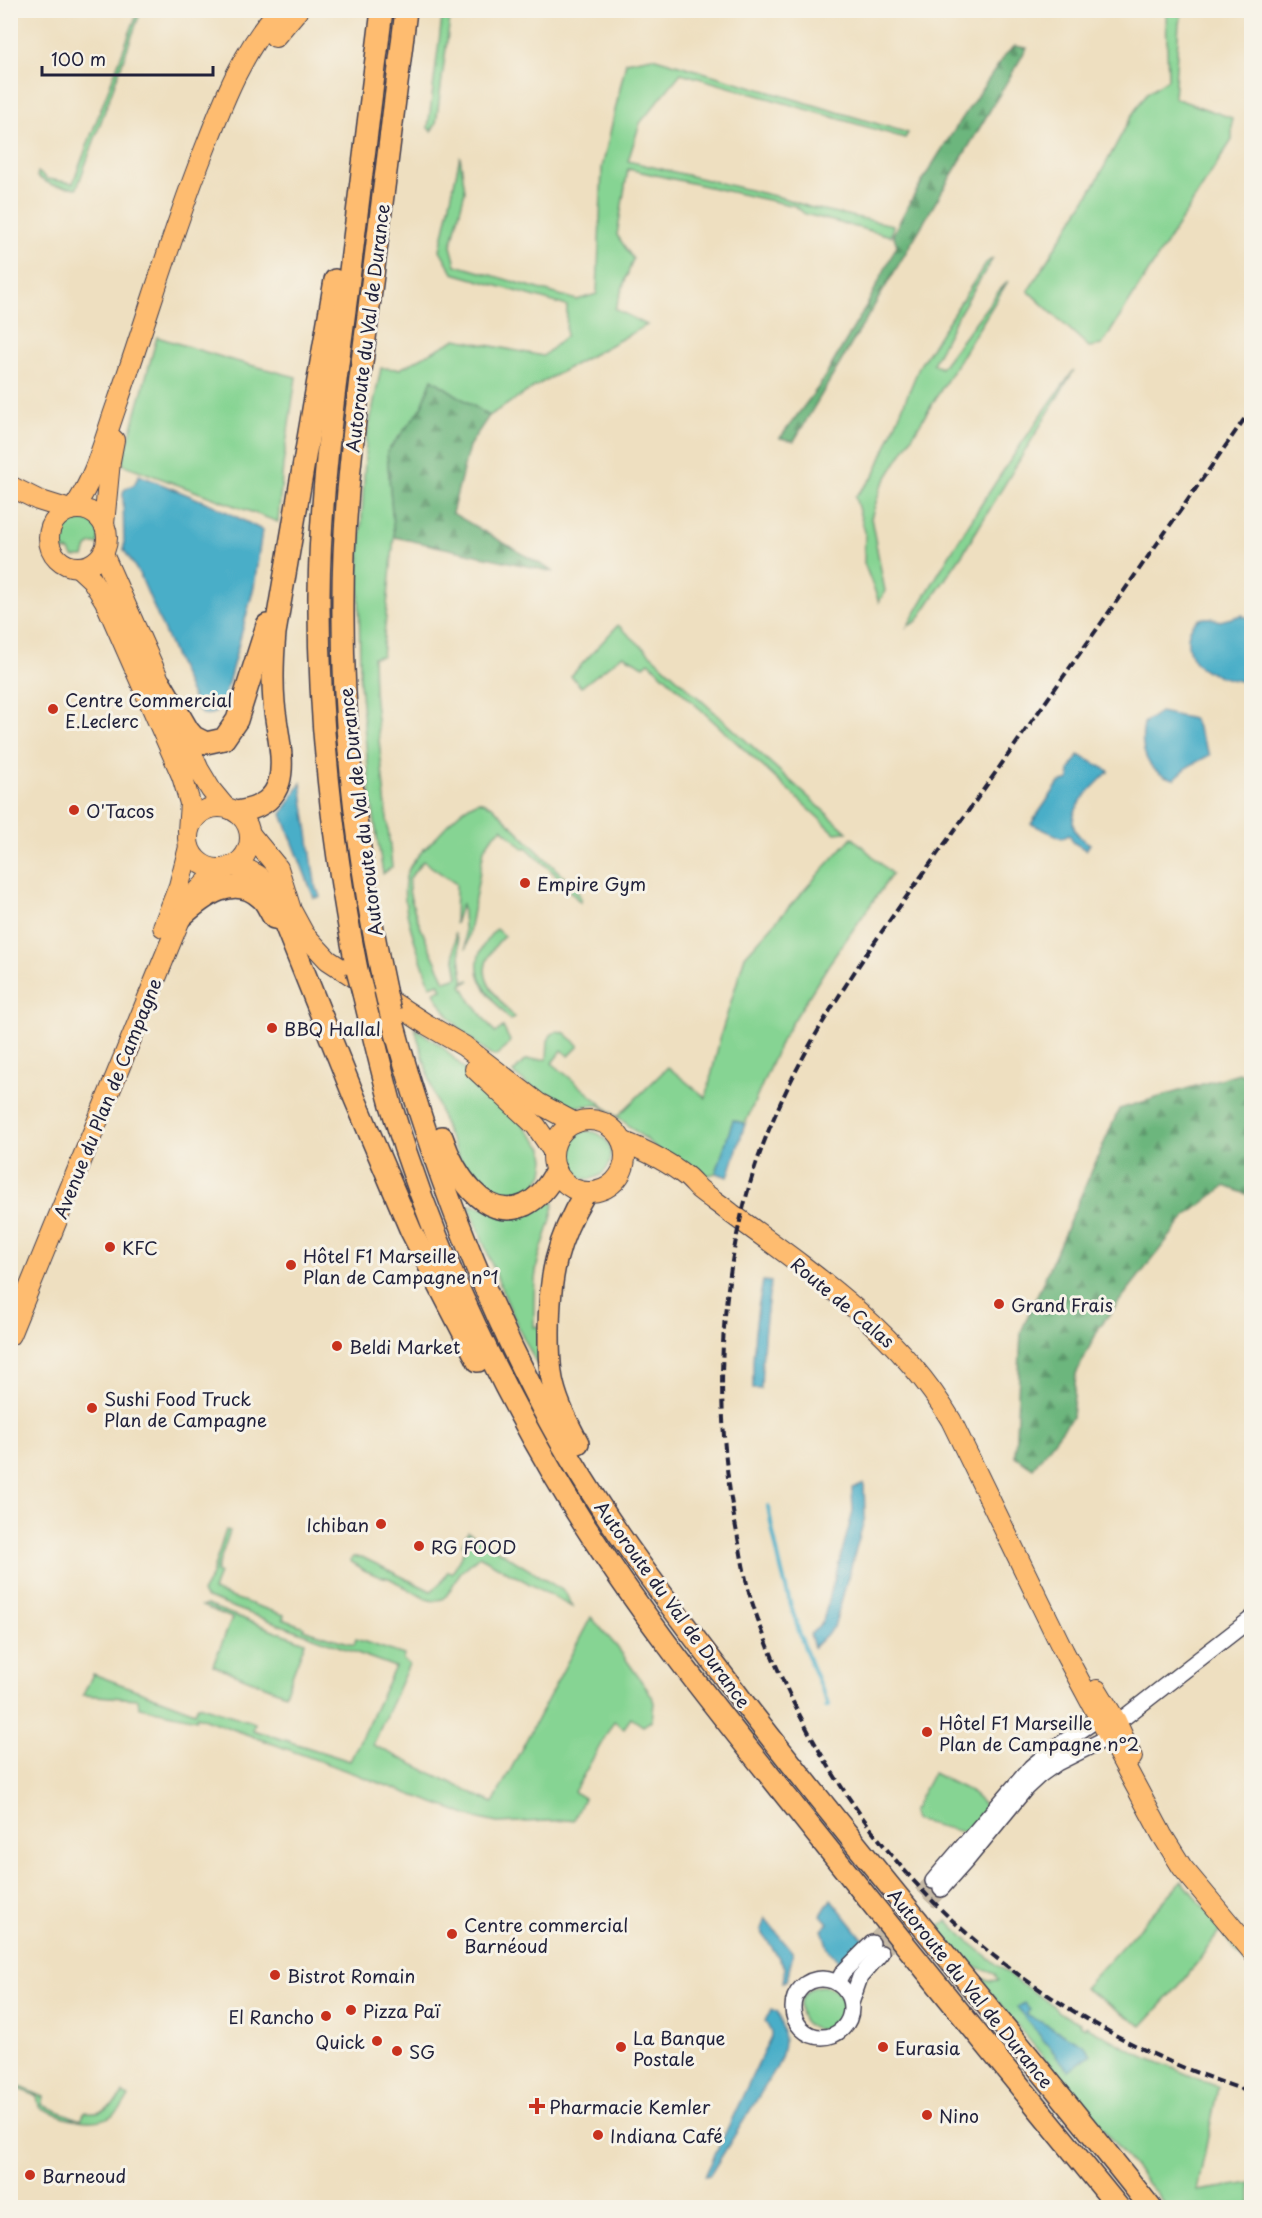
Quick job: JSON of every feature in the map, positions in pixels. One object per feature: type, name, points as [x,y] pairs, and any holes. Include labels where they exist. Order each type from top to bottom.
[{"type":"highway","points":[[231,810],[250,810],[268,801],[280,781],[282,761],[273,694],[276,618],[382,10]]},
{"type":"highway","name":"Autoroute du Val de Durance","points":[[382,10],[329,442],[319,592],[321,697],[343,889],[357,970],[391,1104],[413,1172],[455,1280],[489,1353],[538,1446],[590,1534],[679,1662],[1119,2208]]},
{"type":"highway","name":"Autoroute du Val de Durance","points":[[406,10],[356,407],[344,557],[343,666],[359,839],[369,910],[394,1005],[411,1085],[443,1180],[503,1328],[541,1405],[594,1497],[631,1554],[862,1855],[1151,2208]]},
{"type":"highway","points":[[162,685],[188,729],[200,741],[219,742],[229,734],[237,720],[270,614],[296,508]]},
{"type":"highway","points":[[181,917],[217,889],[232,887],[248,890],[263,899],[290,941]]},
{"type":"highway","points":[[270,887],[367,1128],[428,1266],[510,1419],[538,1446]]},
{"type":"highway","points":[[394,1005],[445,1146],[457,1171],[473,1191],[494,1207],[514,1209],[536,1197],[556,1172]]},
{"type":"highway","points":[[585,1193],[564,1233],[555,1262],[550,1290],[550,1368],[556,1396],[569,1427],[624,1518],[631,1554]]},
{"type":"main road","points":[[129,370],[110,461],[104,524],[107,539],[103,554],[88,566],[67,565],[52,552],[49,543],[50,529],[61,514],[71,510],[91,476],[129,370],[179,213],[232,84],[257,40],[279,10]]},
{"type":"main road","points":[[179,213],[232,107],[272,42],[298,10]]},
{"type":"main road","points":[[10,488],[71,510],[91,511],[104,524]]},
{"type":"main road","points":[[10,488],[50,529]]},
{"type":"main road","points":[[103,554],[199,770],[211,790],[246,822],[250,834],[278,868],[291,910],[304,934],[328,960],[464,1046],[538,1103],[575,1123]]},
{"type":"main road","points":[[78,567],[92,580],[105,601],[182,776],[191,812],[188,839],[195,858],[206,866],[248,869],[257,873],[291,910]]},
{"type":"main road","points":[[188,839],[193,820],[201,812],[213,807],[231,810]]},
{"type":"main road","points":[[225,868],[242,859],[249,847],[250,834]]},
{"type":"main road","name":"Avenue du Plan de Campagne","points":[[10,1303],[179,886],[188,839]]},
{"type":"main road","name":"Avenue du Plan de Campagne","points":[[10,1335],[181,917],[191,900],[225,868]]},
{"type":"main road","points":[[426,1024],[527,1118],[553,1150]]},
{"type":"main road","points":[[591,1120],[602,1122],[612,1128],[622,1141],[626,1157],[621,1174],[610,1187],[602,1191],[585,1193],[566,1184],[556,1172],[553,1150],[563,1131],[575,1123],[591,1120]]},
{"type":"main road","name":"Route de Calas","points":[[622,1141],[665,1162],[688,1177],[698,1188]]},
{"type":"main road","name":"Route de Calas","points":[[621,1174],[647,1167],[663,1171],[698,1188],[878,1328],[918,1370],[951,1420],[1041,1602],[1108,1726],[1128,1746],[1162,1835],[1182,1867],[1251,1951]]},
{"type":"street","points":[[1108,1726],[1040,1774],[967,1860],[937,1885],[1031,1767],[1049,1752],[1126,1716],[1251,1618]]},
{"type":"street","points":[[837,1983],[843,1972],[876,1948],[860,1977],[851,2003],[848,2022],[830,2036],[813,2035],[800,2026],[796,2020],[794,2005],[800,1990],[806,1984],[821,1979],[837,1983],[848,1995],[851,2003]]},
{"type":"green space","points":[[443,10],[451,11],[436,124],[431,131],[428,128]]},
{"type":"green space","points":[[138,11],[141,11],[77,188],[52,185],[37,177],[38,172],[47,179],[73,183]]},
{"type":"green space","points":[[1166,11],[1183,11],[1179,23],[1174,98],[1232,118],[1232,140],[1102,345],[1089,347],[1028,291],[1095,184],[1132,115],[1147,93],[1168,79]]},
{"type":"green space","points":[[1015,46],[1027,48],[794,441],[780,438],[820,385],[868,303],[897,245],[893,234],[918,188],[1005,55]]},
{"type":"green space","points":[[652,57],[908,133],[905,138],[681,73],[640,123],[628,161],[783,198],[809,207],[893,225],[891,236],[805,214],[795,206],[628,169],[617,235],[633,259],[615,309],[647,325],[539,384],[489,416],[432,380],[421,409],[387,452],[394,537],[382,656],[373,657],[374,691],[392,867],[383,874],[371,798],[360,683],[359,572],[366,441],[381,368],[400,369],[456,339],[543,356],[566,336],[567,306],[453,273],[440,250],[460,156],[465,191],[451,246],[456,265],[577,300],[597,294],[602,168],[626,62]]},
{"type":"green space","points":[[993,258],[957,317],[933,364],[941,368],[1008,281],[881,487],[871,518],[885,591],[879,602],[864,563],[865,532],[855,497],[874,476],[920,365],[986,263]]},
{"type":"green space","points":[[157,337],[296,377],[283,465],[278,522],[122,464]]},
{"type":"green space","points":[[1074,370],[965,550],[917,621],[907,627],[987,496],[1029,432]]},
{"type":"green space","points":[[432,379],[489,416],[469,446],[452,513],[554,572],[394,537],[387,452],[421,409]]},
{"type":"green space","points":[[77,515],[89,518],[96,526],[98,533],[98,544],[87,547],[84,557],[73,557],[70,551],[62,550],[57,539],[57,532],[63,521]]},
{"type":"green space","points":[[618,625],[847,832],[835,833],[649,662],[644,666],[623,655],[581,687],[571,676]]},
{"type":"green space","points":[[479,801],[492,806],[576,889],[581,898],[580,902],[563,882],[502,828],[484,849],[466,949],[462,903],[455,924],[456,884],[423,861],[410,878],[409,890],[416,916],[445,981],[458,977],[454,954],[455,934],[459,944],[464,982],[470,980],[462,985],[495,1033],[503,1027],[510,1041],[506,1048],[496,1056],[490,1055],[465,1034],[439,1002],[434,992],[442,989],[439,983],[430,986],[411,928],[405,897],[405,883],[413,861],[456,816]]},
{"type":"green space","points":[[852,837],[892,874],[829,964],[782,1039],[745,1124],[733,1120],[716,1173],[702,1177],[674,1162],[617,1117],[668,1067],[706,1098],[721,1034],[745,956]]},
{"type":"green space","points":[[496,929],[504,936],[487,959],[486,978],[496,996],[514,1017],[510,1020],[484,987],[477,966],[479,954],[485,942]]},
{"type":"green space","points":[[415,1028],[443,1047],[519,1120],[543,1148],[545,1159],[543,1174],[529,1195],[505,1201],[478,1185],[471,1170],[462,1164],[447,1132],[434,1095]]},
{"type":"green space","points":[[557,1031],[565,1033],[579,1046],[569,1056],[562,1050],[552,1063],[614,1114],[599,1105],[567,1107],[558,1105],[539,1094],[513,1073],[525,1060],[547,1059],[548,1041],[551,1035]]},
{"type":"green space","points":[[1239,1073],[1251,1076],[1251,1196],[1225,1186],[1185,1217],[1100,1326],[1076,1374],[1072,1417],[1033,1468],[1015,1456],[1021,1332],[1119,1109]]},
{"type":"green space","points":[[587,1131],[604,1138],[611,1155],[604,1172],[587,1179],[570,1172],[563,1155],[570,1138]]},
{"type":"green space","points":[[550,1202],[554,1203],[553,1212],[539,1258],[534,1289],[534,1327],[539,1326],[542,1373],[512,1312],[469,1205],[528,1214]]},
{"type":"green space","points":[[226,1530],[230,1531],[216,1572],[219,1573],[213,1591],[284,1615],[283,1619],[304,1627],[303,1629],[354,1645],[356,1639],[404,1655],[403,1660],[409,1664],[373,1745],[493,1803],[591,1617],[618,1648],[652,1696],[654,1703],[652,1720],[643,1726],[631,1718],[624,1728],[614,1721],[574,1792],[584,1798],[574,1820],[497,1823],[475,1818],[197,1716],[196,1719],[139,1707],[138,1699],[83,1695],[93,1674],[195,1712],[198,1705],[255,1723],[253,1730],[350,1761],[395,1667],[205,1597],[202,1593],[211,1577]]},
{"type":"green space","points":[[468,1532],[562,1590],[572,1607],[479,1556],[460,1573],[447,1595],[434,1601],[426,1599],[389,1578],[364,1570],[350,1561],[353,1557],[362,1557],[431,1591],[439,1585],[448,1571],[452,1573],[466,1547],[462,1544]]},
{"type":"green space","points":[[207,1605],[305,1642],[285,1694],[213,1665],[232,1618],[202,1606]]},
{"type":"green space","points":[[933,1773],[969,1791],[987,1807],[966,1833],[914,1820],[912,1812]]},
{"type":"green space","points":[[1182,1881],[1251,1965],[1251,1970],[1220,1931],[1185,1979],[1142,2026],[1084,1988]]},
{"type":"green space","points":[[947,1920],[969,1942],[1016,1980],[1054,2006],[1058,2012],[1136,2053],[1218,2087],[1197,2191],[1251,2183],[1251,2207],[1167,2207],[979,1979],[980,1977],[988,1981],[998,1980],[995,1974],[965,1962],[934,1923],[940,1927]]},
{"type":"green space","points":[[822,1986],[837,1993],[844,2008],[837,2023],[822,2030],[807,2023],[800,2008],[807,1993]]},
{"type":"green space","points":[[11,2083],[44,2097],[42,2105],[81,2120],[85,2112],[96,2112],[107,2108],[123,2093],[129,2096],[112,2116],[101,2120],[89,2121],[76,2120],[39,2107],[37,2096],[11,2086]]},
{"type":"water","points":[[139,475],[215,506],[262,530],[254,587],[223,702],[213,714],[202,714],[197,708],[140,575],[124,550],[123,492],[134,485]]},
{"type":"water","points":[[1243,615],[1243,617],[1251,617],[1251,683],[1221,677],[1206,671],[1195,662],[1188,645],[1188,636],[1195,622],[1210,618],[1220,621]]},
{"type":"water","points":[[1160,712],[1193,719],[1210,755],[1189,766],[1174,779],[1164,776],[1151,766],[1144,751],[1144,723]]},
{"type":"water","points":[[1079,755],[1109,771],[1078,806],[1074,816],[1074,826],[1079,835],[1090,844],[1086,850],[1074,843],[1069,834],[1062,838],[1031,824],[1059,783],[1069,780],[1069,771]]},
{"type":"water","points":[[301,783],[316,890],[320,897],[314,898],[282,814]]},
{"type":"water","points":[[733,1120],[745,1124],[728,1177],[716,1173]]},
{"type":"water","points":[[763,1281],[771,1282],[764,1336],[761,1389],[753,1389],[755,1335]]},
{"type":"water","points":[[864,1483],[865,1517],[834,1627],[814,1647],[810,1635],[823,1621],[853,1512],[852,1488]]},
{"type":"water","points":[[831,1899],[864,1940],[839,1962],[828,1949],[822,1929],[828,1923],[821,1915]]},
{"type":"water","points":[[765,1918],[793,1953],[787,1980],[783,1982],[785,1967],[761,1931]]},
{"type":"water","points":[[1024,2003],[1030,2010],[1026,2014],[1084,2045],[1091,2054],[1069,2071],[1017,2008]]},
{"type":"water","points":[[771,2009],[778,2012],[783,2033],[783,2052],[777,2067],[710,2175],[705,2176],[771,2036],[765,2021]]},
{"type":"waterway","points":[[768,1506],[791,1608],[808,1657],[829,1705],[826,1707]]},
{"type":"tunnel","points":[[872,1943],[933,1881]]},
{"type":"tunnel","points":[[881,1953],[941,1889]]},
{"type":"railway","points":[[1252,408],[857,968],[807,1050],[766,1137],[737,1234],[728,1284],[722,1386],[729,1488],[751,1599],[768,1647],[789,1694],[841,1786],[872,1830],[940,1909],[1021,1977],[1091,2022],[1139,2047],[1185,2068],[1252,2093]]},
{"type":"place","name":"Centre Commercial E.Leclerc","points":[[53,709]]},
{"type":"place","name":"O'Tacos","points":[[74,810]]},
{"type":"place","name":"Empire Gym","points":[[525,883]]},
{"type":"place","name":"BBQ Hallal","points":[[272,1028]]},
{"type":"place","name":"KFC","points":[[110,1247]]},
{"type":"place","name":"Hôtel F1 Marseille Plan de Campagne n°1","points":[[291,1265]]},
{"type":"place","name":"Grand Frais","points":[[999,1304]]},
{"type":"place","name":"Beldi Market","points":[[337,1346]]},
{"type":"place","name":"Sushi Food Truck Plan de Campagne","points":[[92,1408]]},
{"type":"place","name":"Ichiban","points":[[381,1524]]},
{"type":"place","name":"RG FOOD","points":[[419,1546]]},
{"type":"place","name":"Hôtel F1 Marseille Plan de Campagne n°2","points":[[927,1732]]},
{"type":"place","name":"Centre commercial Barnéoud","points":[[452,1934]]},
{"type":"place","name":"Bistrot Romain","points":[[275,1975]]},
{"type":"place","name":"Pizza Paï","points":[[351,2010]]},
{"type":"place","name":"El Rancho","points":[[326,2016]]},
{"type":"place","name":"Quick","points":[[377,2041]]},
{"type":"place","name":"La Banque Postale","points":[[621,2047]]},
{"type":"place","name":"Eurasia","points":[[883,2047]]},
{"type":"place","name":"SG","points":[[397,2051]]},
{"type":"place","name":"Pharmacie Kemler","points":[[537,2106]]},
{"type":"place","name":"Nino","points":[[927,2115]]},
{"type":"place","name":"Indiana Café","points":[[598,2135]]},
{"type":"place","name":"Barneoud","points":[[30,2175]]}]
